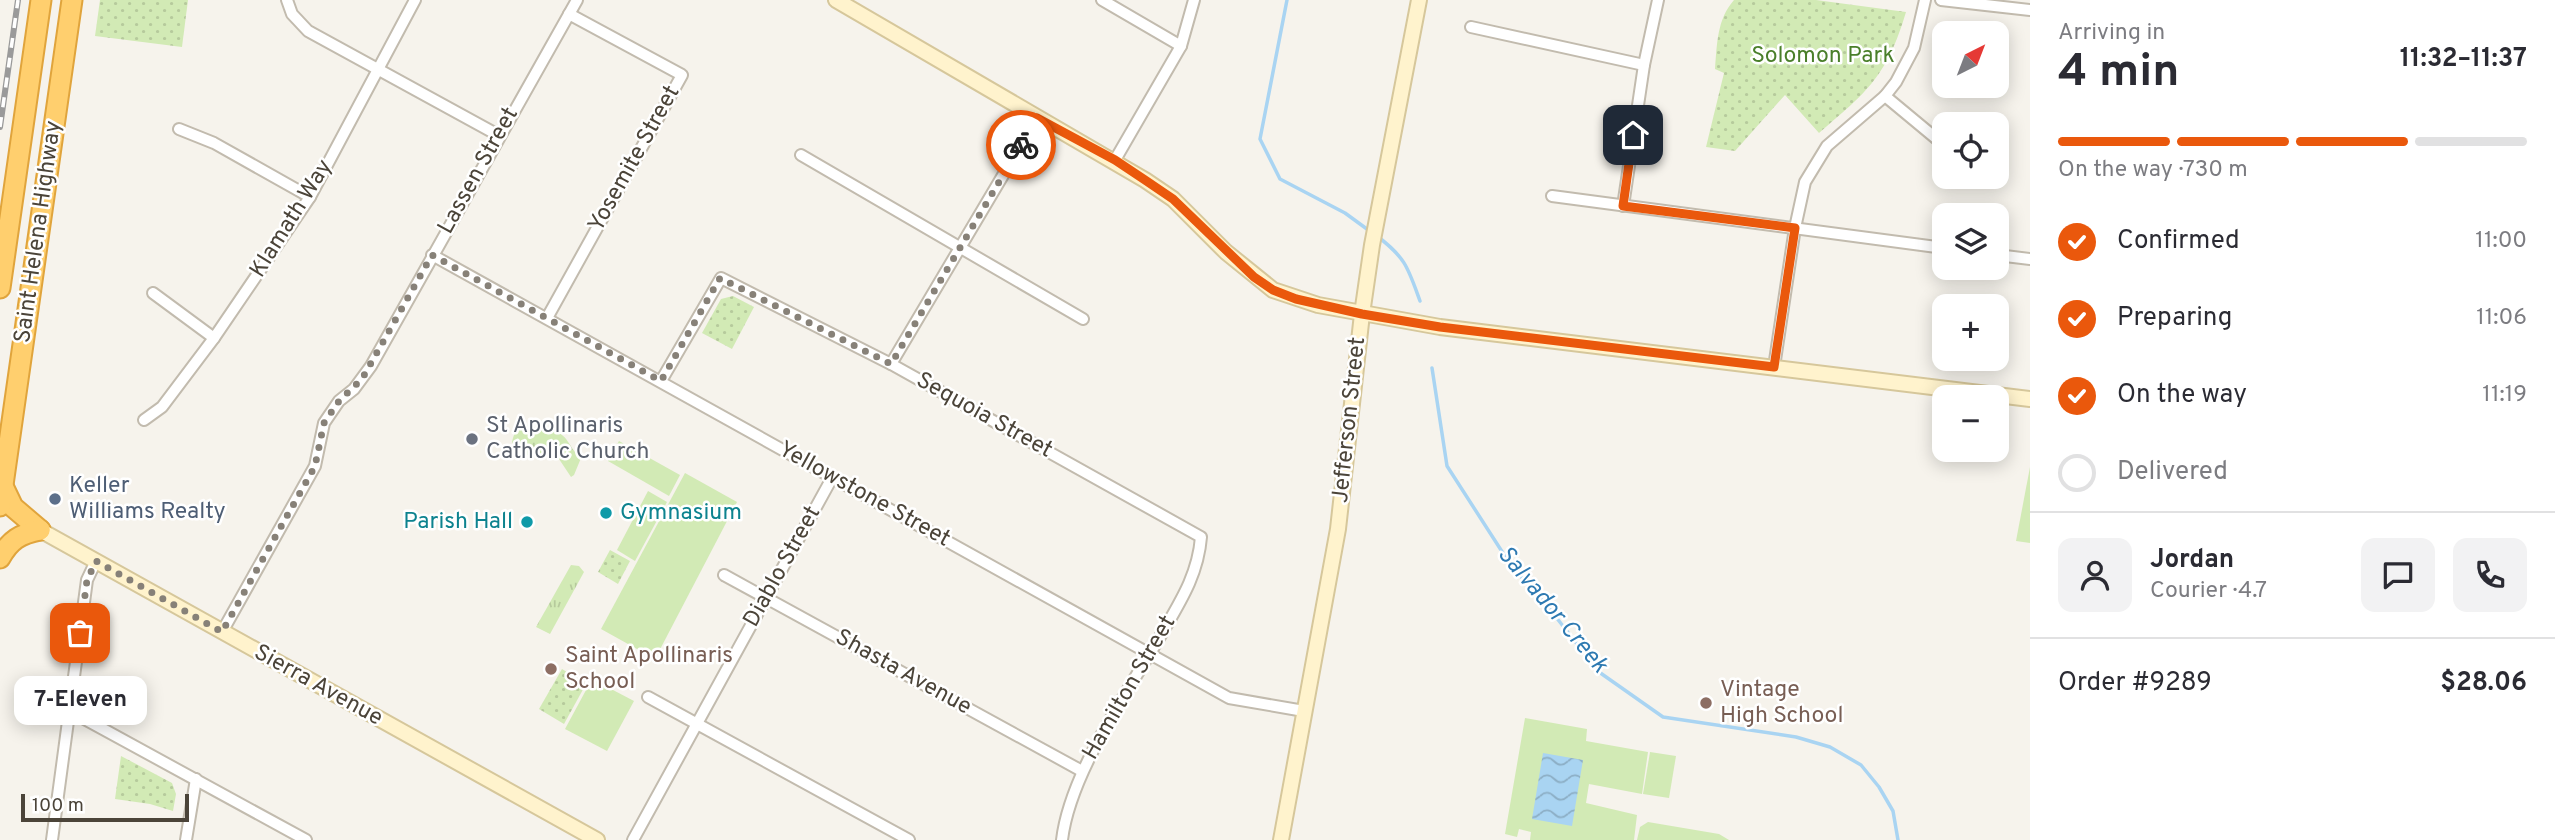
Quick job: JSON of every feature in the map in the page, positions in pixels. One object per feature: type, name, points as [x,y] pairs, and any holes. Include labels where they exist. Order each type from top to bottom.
[{"type":"highway","name":"Saint Helena Highway","points":[[0,288],[41,0]]},
{"type":"highway","name":"Saint Helena Highway","points":[[0,506],[72,0]]},
{"type":"highway","points":[[2,484],[13,507],[40,530]]},
{"type":"highway","points":[[0,558],[23,533],[40,530]]},
{"type":"street","points":[[287,0],[292,14],[308,31],[498,135]]},
{"type":"street","name":"Klamath Way","points":[[144,420],[162,408],[214,338],[310,197],[415,0]]},
{"type":"street","name":"Lassen Street","points":[[222,632],[315,466],[324,423],[339,401],[362,379],[576,0]]},
{"type":"street","points":[[836,0],[1037,118],[1115,160],[1173,199],[1226,252],[1273,290],[1296,299],[1362,314],[1440,327],[2030,400]]},
{"type":"street","points":[[1102,0],[1181,46]]},
{"type":"street","points":[[1115,160],[1181,46],[1194,0]]},
{"type":"street","name":"Jefferson Street","points":[[1281,840],[1338,530],[1372,245],[1419,0]]},
{"type":"street","points":[[1623,206],[1644,65],[1658,0]]},
{"type":"street","points":[[1774,367],[1795,228],[1805,182],[1827,146],[1885,96],[1914,48],[1925,0]]},
{"type":"street","points":[[1941,0],[2030,10]]},
{"type":"street","name":"Yosemite Street","points":[[547,318],[681,75],[569,14]]},
{"type":"street","points":[[1471,27],[1644,65]]},
{"type":"street","points":[[1885,96],[1932,135]]},
{"type":"street","points":[[891,364],[1037,118]]},
{"type":"street","points":[[179,129],[214,143],[310,197]]},
{"type":"street","points":[[801,155],[1083,319]]},
{"type":"street","points":[[1552,196],[1932,246]]},
{"type":"street","name":"Yellowstone Street","points":[[432,255],[1229,698],[1304,711]]},
{"type":"street","points":[[2009,256],[2030,259]]},
{"type":"street","name":"Sequoia Street","points":[[661,381],[720,278],[891,364],[1200,537]]},
{"type":"street","points":[[153,293],[214,338]]},
{"type":"street","name":"Diablo Street","points":[[633,840],[832,478]]},
{"type":"street","name":"Sierra Avenue","points":[[40,530],[597,840]]},
{"type":"street","name":"Hamilton Street","points":[[1062,840],[1082,771],[1185,593],[1199,559],[1200,537]]},
{"type":"street","points":[[52,840],[87,580],[96,561]]},
{"type":"street","name":"Shasta Avenue","points":[[724,575],[1082,771]]},
{"type":"street","points":[[648,697],[909,840]]},
{"type":"street","points":[[70,711],[306,840]]},
{"type":"street","points":[[187,840],[196,779]]},
{"type":"green space","points":[[100,0],[188,0],[182,47],[95,36]]},
{"type":"green space","name":"Solomon Park","points":[[1734,0],[1816,0],[1906,12],[1891,52],[1874,81],[1819,133],[1785,95],[1735,151],[1706,147],[1724,73],[1715,69],[1719,32],[1724,15]]},
{"type":"green space","points":[[733,296],[754,307],[732,349],[702,333],[721,299]]},
{"type":"green space","points":[[526,425],[546,431],[549,428],[565,438],[581,458],[574,475],[571,477],[555,453],[541,453],[531,457],[516,448],[512,442],[514,436],[518,429]]},
{"type":"green space","points":[[619,441],[680,475],[669,496],[608,461]]},
{"type":"green space","points":[[2030,467],[2030,543],[2016,541]]},
{"type":"green space","points":[[685,473],[737,502],[655,659],[601,629]]},
{"type":"green space","points":[[648,491],[667,502],[635,561],[617,550]]},
{"type":"green space","points":[[610,550],[630,561],[618,584],[598,572]]},
{"type":"green space","points":[[571,565],[579,566],[584,572],[550,634],[536,627]]},
{"type":"green space","points":[[562,669],[586,684],[564,724],[539,709]]},
{"type":"green space","points":[[592,679],[634,701],[607,751],[565,729]]},
{"type":"green space","points":[[1525,718],[1587,729],[1586,741],[1648,752],[1642,794],[1589,784],[1586,803],[1637,815],[1634,840],[1530,840],[1531,832],[1519,829],[1517,837],[1505,834]]},
{"type":"green space","points":[[1650,752],[1676,756],[1669,798],[1643,794]]},
{"type":"green space","points":[[121,756],[172,783],[176,794],[173,811],[150,804],[115,799]]},
{"type":"green space","points":[[1648,822],[1719,834],[1729,840],[1637,840],[1640,827]]},
{"type":"water","points":[[1543,753],[1583,760],[1572,826],[1532,819]]},
{"type":"waterway","name":"Salvador Creek","points":[[1287,0],[1260,139],[1280,179],[1345,213],[1371,232]]},
{"type":"waterway","name":"Salvador Creek","points":[[1377,236],[1405,264],[1420,301]]},
{"type":"waterway","name":"Salvador Creek","points":[[1432,368],[1447,466],[1510,564],[1599,672],[1663,717],[1796,737],[1830,747],[1861,765],[1879,787],[1893,811],[1898,840]]},
{"type":"railway","points":[[0,127],[18,0]]},
{"type":"way so far","points":[[80,633],[87,580],[96,561],[222,632],[315,466],[324,423],[339,401],[354,389],[371,366],[432,255],[661,381],[720,278],[891,364],[1021,145]]},
{"type":"place","name":"St Apollinaris Catholic Church","points":[[472,439]]},
{"type":"place","name":"Keller Williams Realty","points":[[55,499]]},
{"type":"place","name":"Gymnasium","points":[[606,513]]},
{"type":"place","name":"Parish Hall","points":[[527,522]]},
{"type":"place","name":"7-Eleven","points":[[80,633]]},
{"type":"place","name":"Saint Apollinaris School","points":[[551,669]]},
{"type":"place","name":"Vintage High School","points":[[1706,703]]},
{"type":"route","points":[[1021,145],[1037,118],[1115,160],[1173,199],[1254,277],[1273,290],[1296,299],[1362,314],[1440,327],[1774,367],[1795,228],[1623,206],[1633,135]]}]
